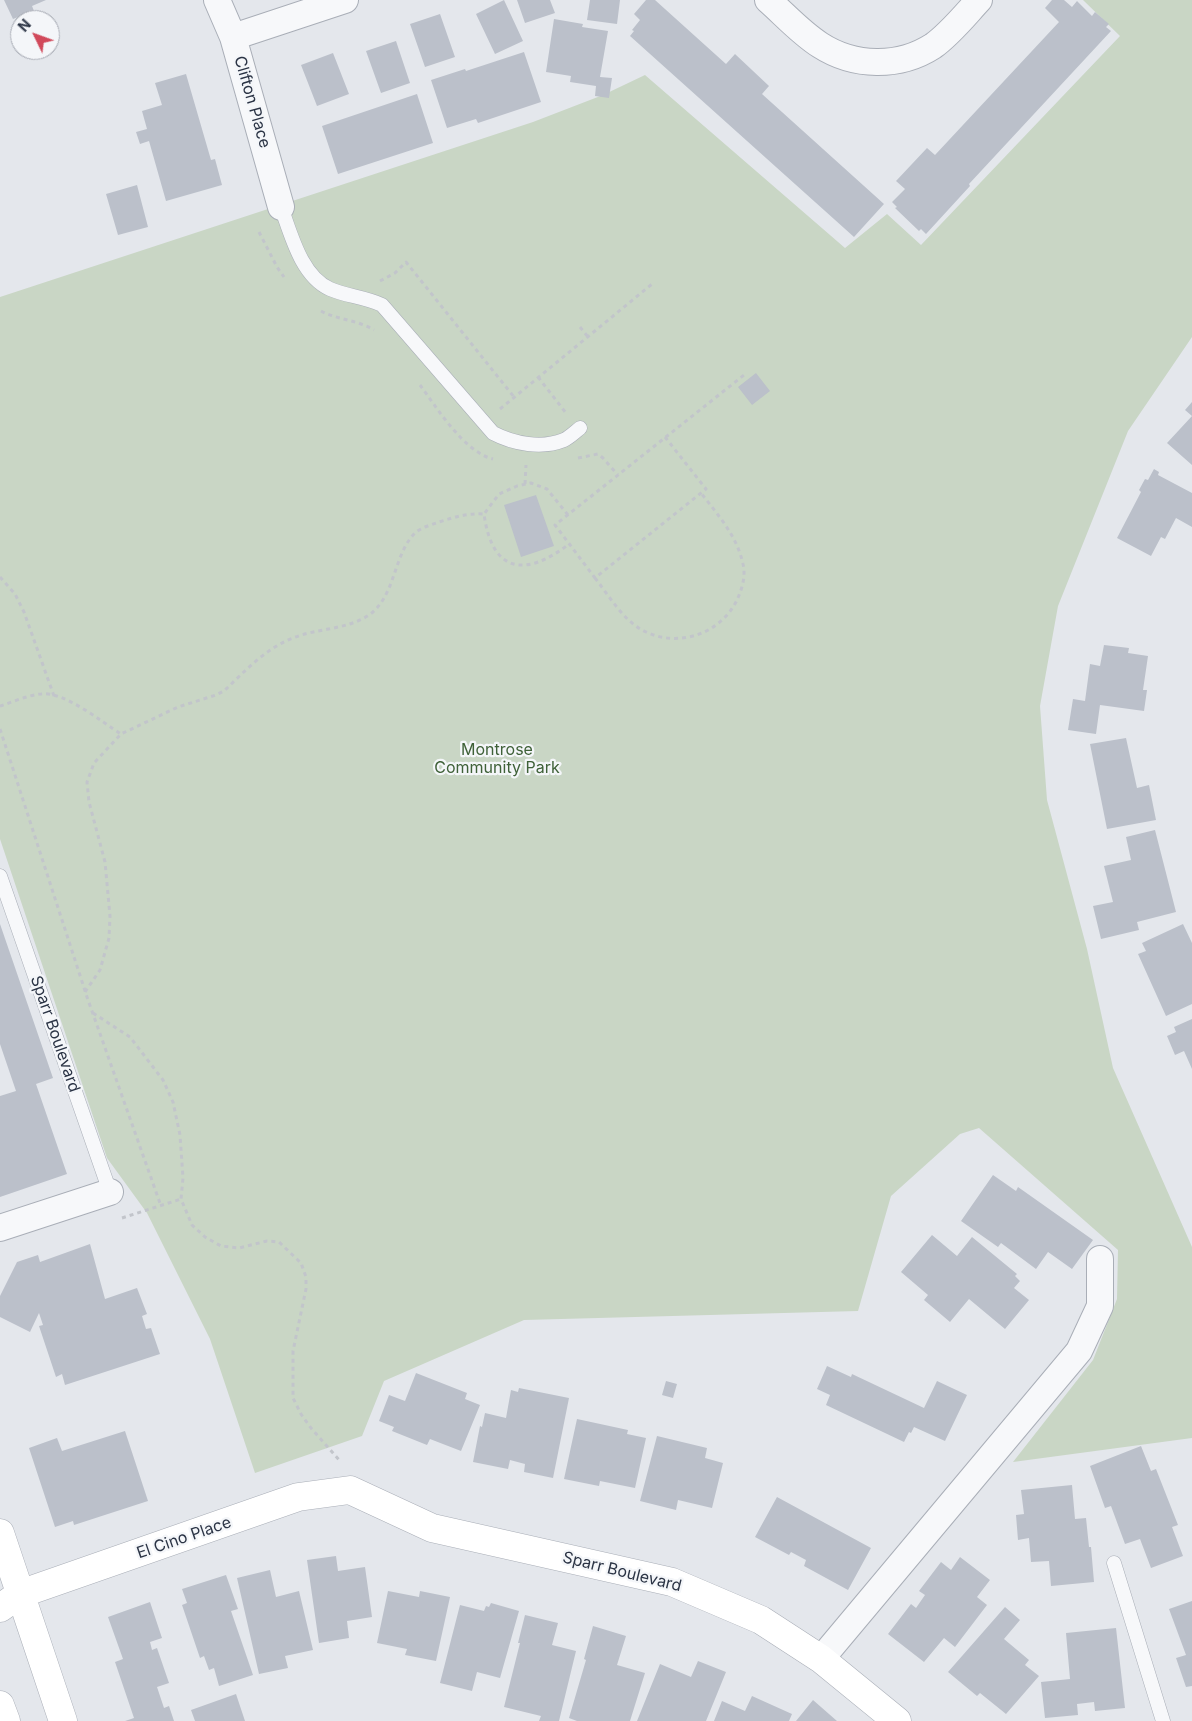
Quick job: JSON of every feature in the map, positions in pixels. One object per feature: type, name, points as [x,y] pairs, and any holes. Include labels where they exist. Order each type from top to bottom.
[{"type":"street","name":"Clifton Place","points":[[217,0],[234,37],[281,207]]},
{"type":"street","points":[[234,37],[345,0]]},
{"type":"street","points":[[768,0],[821,46],[854,61],[886,62],[909,58],[933,45],[979,0]]},
{"type":"street","points":[[0,1228],[110,1192]]},
{"type":"street","points":[[821,1659],[1079,1351],[1100,1306],[1100,1259]]},
{"type":"street","name":"Sparr Boulevard","points":[[350,1490],[432,1528],[672,1582],[761,1620],[821,1659],[897,1721]]},
{"type":"street","name":"El Cino Place","points":[[10,1601],[298,1497],[350,1490]]},
{"type":"street","points":[[0,1533],[10,1601],[63,1721]]},
{"type":"street","points":[[0,1705],[6,1721]]},
{"type":"lane","points":[[281,207],[310,275],[320,284],[331,290],[371,300],[382,305],[493,434],[522,444],[538,445],[564,440],[580,429]]},
{"type":"lane","name":"Sparr Boulevard","points":[[0,876],[110,1192]]},
{"type":"lane","points":[[1114,1563],[1163,1721]]},
{"type":"path","points":[[259,232],[277,267],[287,280]]},
{"type":"path","points":[[378,282],[395,273],[406,262],[514,397]]},
{"type":"path","points":[[483,423],[652,284]]},
{"type":"path","points":[[319,309],[333,317],[353,322],[372,329],[377,333]]},
{"type":"path","points":[[580,327],[588,337]]},
{"type":"path","points":[[701,493],[729,530],[738,547],[744,566],[742,589],[733,608],[723,620],[709,631],[693,637],[673,639],[647,633],[629,621],[555,525],[744,375]]},
{"type":"path","points":[[538,377],[580,429]]},
{"type":"path","points":[[419,384],[442,414]]},
{"type":"path","points":[[595,578],[706,489],[665,437]]},
{"type":"path","points":[[568,515],[547,489],[531,483],[517,486],[499,494],[484,514],[486,532],[493,546],[508,564],[522,566],[540,562],[570,544]]},
{"type":"path","points":[[85,992],[100,970],[109,938],[110,916],[105,862],[89,802],[87,782],[94,762],[121,734],[178,707],[224,691],[273,648],[292,638],[351,623],[369,615],[389,589],[403,553],[416,532],[425,526],[468,513],[484,514]]},
{"type":"path","points":[[0,577],[14,594],[24,612],[54,696]]},
{"type":"path","points":[[0,706],[42,694],[54,696],[75,704],[121,734]]},
{"type":"path","points":[[0,729],[85,992],[161,1206]]},
{"type":"path","points":[[93,1014],[130,1037],[163,1080],[173,1102],[180,1135],[183,1178],[181,1200],[192,1225],[205,1237],[221,1246],[239,1248],[266,1241],[279,1242],[301,1263],[306,1278],[306,1289],[293,1351],[293,1398],[311,1428],[340,1460]]},
{"type":"path","points":[[116,1220],[181,1200]]},
{"type":"green space","name":"Montrose Community Park","points":[[1083,0],[1192,0],[1192,337],[1128,431],[1058,606],[1040,706],[1047,800],[1087,949],[1113,1068],[1192,1247],[1192,1438],[1013,1462],[1093,1360],[1117,1299],[1118,1250],[979,1128],[960,1134],[891,1196],[858,1311],[524,1320],[384,1381],[362,1436],[255,1473],[210,1339],[147,1213],[107,1158],[0,839],[0,297],[533,122],[603,95],[645,75],[845,248],[887,214],[921,245],[1120,36]]},
{"type":"building","points":[[4,0],[46,0],[32,6],[34,10],[10,10],[10,13]]},
{"type":"building","points":[[504,0],[523,41],[495,54],[476,14]]},
{"type":"building","points":[[517,0],[550,0],[555,13],[525,23]]},
{"type":"building","points":[[590,0],[620,0],[617,24],[587,20]]},
{"type":"building","points":[[646,0],[655,0],[726,64],[735,54],[769,86],[762,94],[884,204],[854,237],[630,36],[640,20],[634,14]]},
{"type":"building","points":[[1052,0],[1064,0],[1072,7],[1077,1],[1092,16],[1095,12],[1109,24],[1106,27],[1111,31],[969,184],[970,186],[926,234],[921,229],[919,231],[895,208],[897,207],[892,202],[905,189],[896,181],[927,148],[935,155],[1059,22],[1045,8]]},
{"type":"building","points":[[440,14],[455,57],[425,67],[410,24]]},
{"type":"building","points":[[554,19],[583,24],[582,27],[608,31],[600,77],[612,78],[609,98],[595,96],[596,86],[570,82],[571,76],[546,72]]},
{"type":"building","points":[[396,41],[410,83],[381,93],[366,51]]},
{"type":"building","points":[[524,52],[541,102],[478,123],[476,119],[447,128],[431,80]]},
{"type":"building","points":[[333,53],[349,94],[317,106],[301,65]]},
{"type":"building","points":[[186,74],[211,160],[215,159],[222,185],[166,201],[149,141],[140,144],[136,132],[147,129],[142,111],[162,105],[155,83]]},
{"type":"building","points":[[417,94],[433,143],[338,174],[322,126]]},
{"type":"building","points":[[137,185],[148,227],[118,235],[106,194]]},
{"type":"building","points":[[756,373],[770,391],[752,405],[738,387]]},
{"type":"building","points":[[1192,402],[1192,416],[1185,410]]},
{"type":"building","points":[[1192,416],[1192,465],[1167,443]]},
{"type":"building","points":[[1154,469],[1159,472],[1158,475],[1192,493],[1192,527],[1176,518],[1165,539],[1161,537],[1151,556],[1117,538],[1141,492],[1139,490],[1145,479],[1148,480]]},
{"type":"building","points":[[536,495],[554,546],[521,557],[504,505]]},
{"type":"building","points":[[1104,645],[1129,648],[1128,653],[1148,656],[1143,690],[1147,690],[1144,711],[1100,705],[1096,734],[1068,730],[1073,699],[1085,701],[1090,664],[1100,666]]},
{"type":"building","points":[[1126,738],[1137,788],[1149,785],[1156,820],[1107,829],[1090,744]]},
{"type":"building","points":[[1155,830],[1176,912],[1137,922],[1139,930],[1101,939],[1093,906],[1113,902],[1104,866],[1131,860],[1126,837]]},
{"type":"building","points":[[0,924],[53,1078],[36,1084],[67,1174],[0,1197],[0,1096],[16,1091],[0,1044]]},
{"type":"building","points":[[1183,924],[1192,943],[1192,1004],[1166,1016],[1138,954],[1146,951],[1142,943]]},
{"type":"building","points":[[1192,1019],[1192,1069],[1184,1051],[1175,1055],[1167,1036],[1176,1032],[1174,1027]]},
{"type":"building","points":[[993,1175],[1016,1191],[1018,1187],[1093,1240],[1072,1269],[1048,1252],[1036,1269],[1001,1243],[998,1247],[961,1221]]},
{"type":"building","points":[[932,1235],[957,1256],[972,1237],[1017,1274],[1015,1276],[1020,1281],[1014,1288],[1029,1300],[1005,1329],[969,1299],[950,1322],[924,1300],[928,1295],[901,1272]]},
{"type":"building","points":[[90,1244],[105,1299],[137,1288],[147,1314],[142,1316],[146,1329],[151,1328],[160,1354],[65,1385],[62,1374],[56,1377],[39,1326],[43,1325],[39,1313],[30,1332],[0,1317],[0,1296],[17,1262],[38,1255],[40,1262]]},
{"type":"building","points":[[827,1366],[851,1377],[852,1374],[924,1408],[937,1381],[967,1395],[945,1441],[914,1427],[904,1442],[826,1405],[830,1395],[817,1389]]},
{"type":"building","points":[[416,1373],[467,1393],[465,1399],[480,1405],[461,1451],[430,1439],[427,1445],[392,1431],[394,1427],[379,1421],[389,1395],[405,1401]]},
{"type":"building","points":[[666,1381],[677,1384],[673,1398],[662,1395]]},
{"type":"building","points":[[519,1388],[569,1398],[553,1478],[524,1472],[525,1464],[510,1460],[508,1469],[473,1462],[480,1426],[482,1427],[485,1413],[506,1418],[511,1390],[518,1392]]},
{"type":"building","points":[[577,1419],[628,1430],[627,1434],[646,1438],[635,1488],[600,1481],[599,1486],[564,1479]]},
{"type":"building","points":[[125,1431],[148,1501],[74,1525],[73,1521],[55,1527],[29,1448],[57,1438],[62,1451]]},
{"type":"building","points":[[657,1436],[707,1448],[705,1458],[723,1463],[712,1508],[678,1500],[676,1510],[640,1501]]},
{"type":"building","points":[[1141,1446],[1151,1471],[1156,1469],[1178,1525],[1172,1527],[1183,1556],[1151,1568],[1140,1539],[1125,1544],[1111,1506],[1105,1508],[1090,1466]]},
{"type":"building","points":[[1072,1485],[1075,1519],[1086,1518],[1094,1582],[1051,1586],[1049,1561],[1031,1562],[1029,1538],[1018,1540],[1016,1515],[1024,1514],[1021,1490]]},
{"type":"building","points":[[777,1497],[871,1548],[848,1590],[804,1566],[806,1560],[791,1552],[789,1555],[755,1537]]},
{"type":"building","points":[[336,1556],[338,1571],[365,1567],[372,1617],[347,1621],[349,1638],[319,1643],[307,1560]]},
{"type":"building","points":[[960,1557],[990,1580],[977,1597],[987,1605],[955,1647],[944,1638],[924,1662],[888,1634],[911,1604],[916,1608],[925,1595],[919,1591],[941,1562],[951,1570]]},
{"type":"building","points":[[270,1570],[276,1597],[299,1591],[313,1650],[285,1656],[288,1668],[259,1674],[237,1578]]},
{"type":"building","points":[[226,1575],[238,1609],[231,1611],[253,1675],[219,1686],[214,1668],[209,1670],[204,1656],[200,1658],[182,1605],[187,1603],[182,1589]]},
{"type":"building","points":[[388,1591],[419,1597],[420,1591],[450,1597],[436,1661],[405,1655],[407,1649],[377,1643]]},
{"type":"building","points":[[1192,1601],[1192,1686],[1186,1687],[1176,1658],[1186,1655],[1169,1609]]},
{"type":"building","points":[[150,1602],[162,1638],[150,1642],[152,1650],[157,1648],[169,1683],[157,1687],[164,1708],[169,1706],[174,1721],[125,1721],[134,1718],[115,1662],[123,1659],[108,1617]]},
{"type":"building","points":[[491,1603],[519,1611],[500,1678],[477,1672],[472,1691],[440,1683],[460,1605],[484,1611],[486,1606],[489,1607]]},
{"type":"building","points":[[1005,1607],[1020,1620],[1004,1639],[1029,1660],[1025,1665],[1039,1676],[1006,1714],[980,1693],[977,1696],[948,1672]]},
{"type":"building","points":[[525,1615],[558,1623],[552,1645],[576,1651],[559,1721],[539,1721],[541,1716],[504,1707]]},
{"type":"building","points":[[593,1626],[626,1636],[617,1665],[645,1673],[630,1721],[577,1721],[569,1718],[586,1660],[584,1659]]},
{"type":"building","points":[[1116,1628],[1125,1708],[1095,1711],[1094,1702],[1077,1704],[1078,1715],[1045,1718],[1041,1682],[1070,1679],[1066,1633]]},
{"type":"building","points":[[698,1661],[726,1672],[706,1721],[637,1721],[660,1664],[691,1677]]},
{"type":"building","points":[[236,1694],[245,1721],[195,1721],[191,1710]]},
{"type":"building","points":[[752,1696],[792,1714],[789,1721],[714,1721],[722,1701],[745,1711]]},
{"type":"building","points":[[813,1700],[837,1721],[796,1721]]}]
